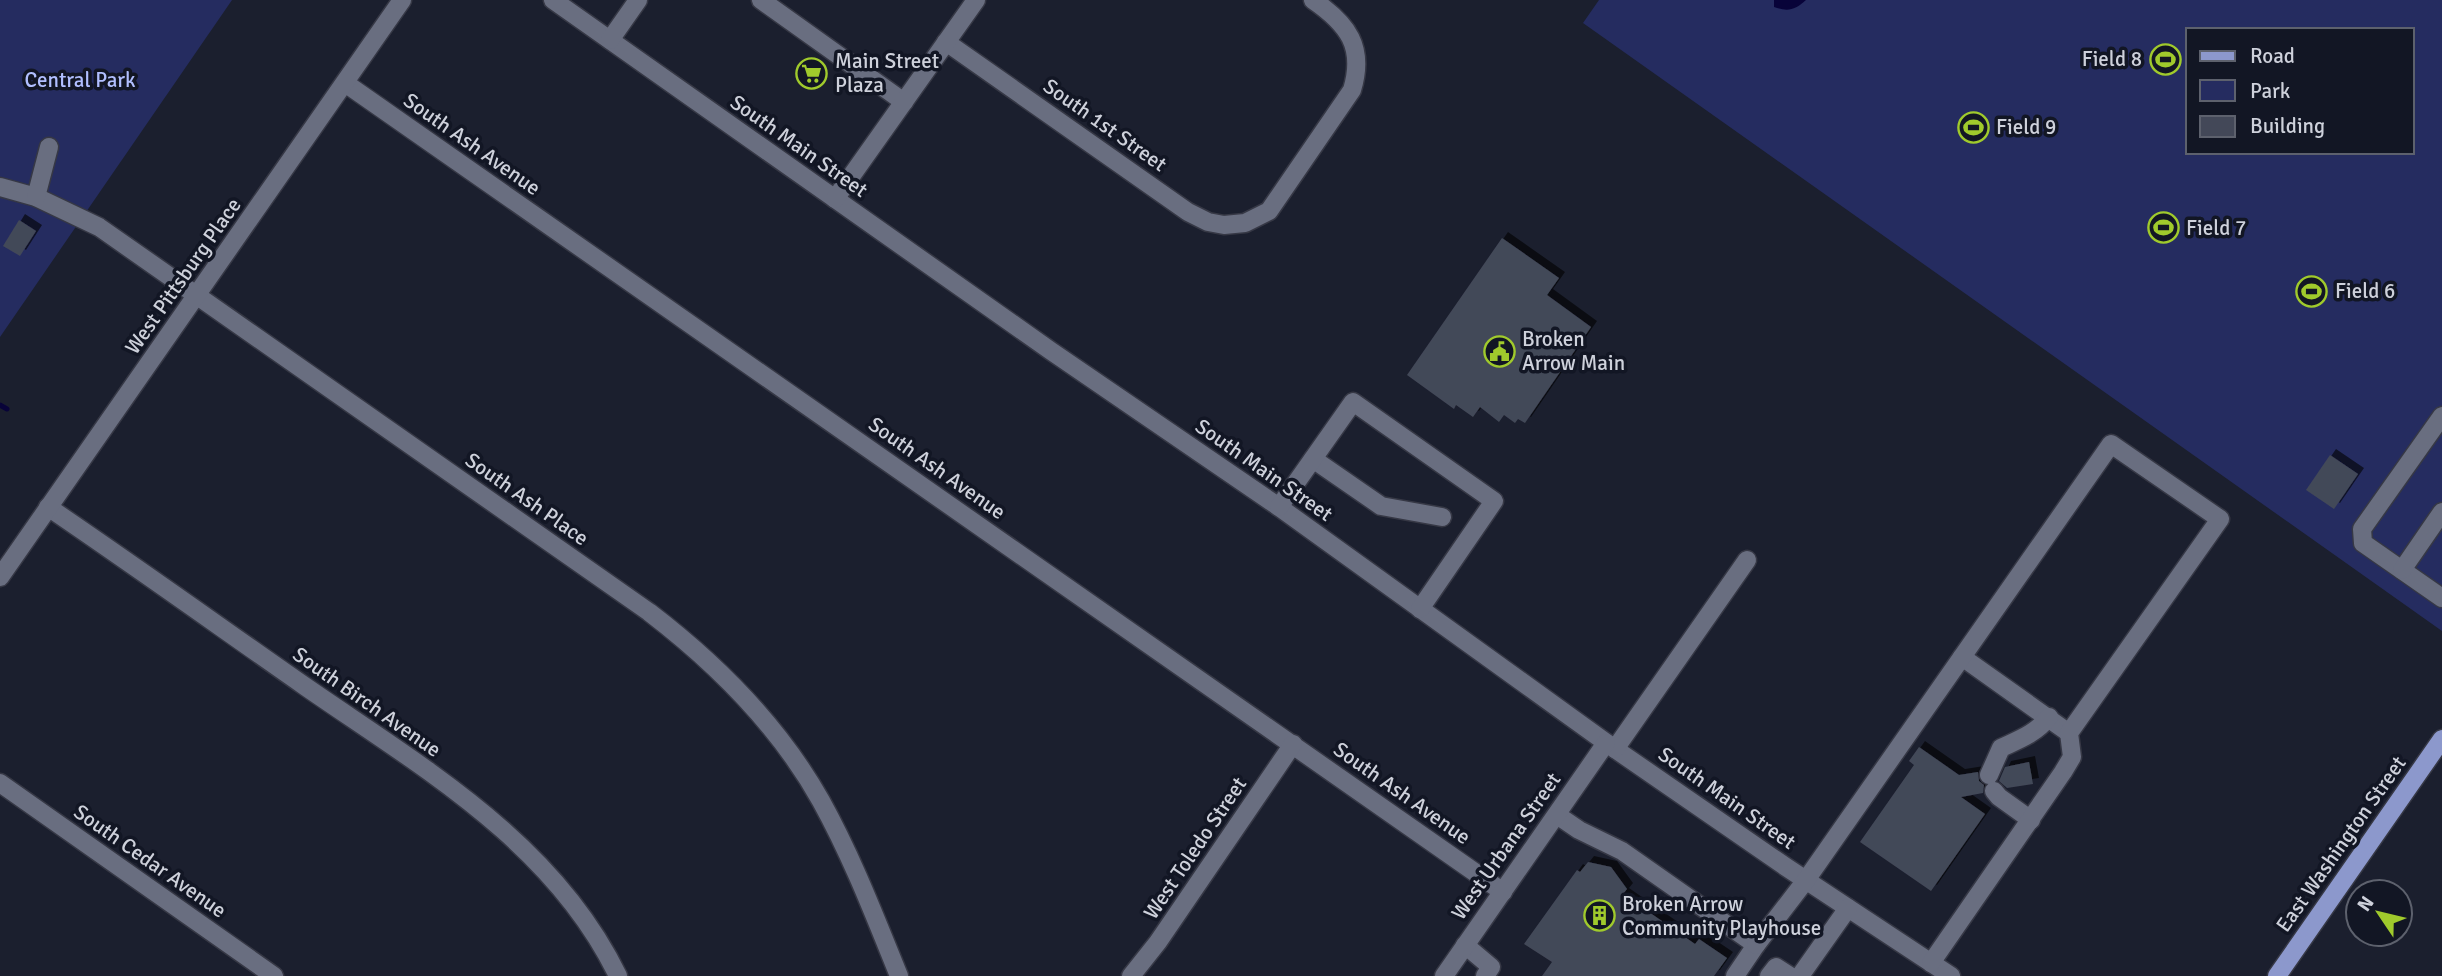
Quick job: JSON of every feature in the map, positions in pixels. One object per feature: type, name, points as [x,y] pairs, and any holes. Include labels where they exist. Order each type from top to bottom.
[{"type":"main road","name":"East Washington Street","points":[[2277,976],[2442,739]]},
{"type":"street","name":"West Pittsburg Place","points":[[0,577],[402,0]]},
{"type":"street","name":"South Main Street","points":[[553,0],[1279,508],[1611,746],[1940,971]]},
{"type":"street","points":[[610,40],[638,0]]},
{"type":"street","points":[[761,0],[904,102]]},
{"type":"street","points":[[835,199],[976,0]]},
{"type":"street","name":"South 1st Street","points":[[946,42],[1188,212],[1208,222],[1223,225],[1245,223],[1269,211],[1345,104],[1352,90],[1357,73],[1356,51],[1347,30],[1338,19],[1313,0]]},
{"type":"street","name":"South Ash Avenue","points":[[345,83],[1503,892]]},
{"type":"street","points":[[36,197],[49,147]]},
{"type":"street","name":"South Ash Place","points":[[0,187],[36,197],[99,227],[649,612],[716,667],[756,710],[791,755],[820,799],[847,852],[899,976]]},
{"type":"street","points":[[1279,508],[1353,402],[1494,501],[1420,609]]},
{"type":"street","points":[[2442,416],[2362,529],[2363,543],[2442,598]]},
{"type":"street","points":[[1734,976],[1806,880],[2111,444],[2220,519],[2069,733],[2071,757],[1940,971]]},
{"type":"street","points":[[1313,459],[1381,506],[1442,516]]},
{"type":"street","name":"South Birch Avenue","points":[[48,507],[442,782],[509,834],[564,892],[587,923],[618,976]]},
{"type":"street","points":[[2402,570],[2442,512]]},
{"type":"street","name":"West Urbana Street","points":[[1445,976],[1557,815],[1748,560]]},
{"type":"street","points":[[1962,657],[2069,733]]},
{"type":"street","points":[[2031,820],[1991,783],[2001,748],[2027,738],[2049,717]]},
{"type":"street","name":"West Toledo Street","points":[[1131,976],[1158,942],[1293,744]]},
{"type":"street","name":"South Cedar Avenue","points":[[0,783],[274,976]]},
{"type":"street","points":[[1557,815],[1579,830],[1622,851],[1756,945]]},
{"type":"street","points":[[1800,976],[1847,908]]},
{"type":"street","points":[[1465,945],[1491,967],[1485,976]]},
{"type":"street","points":[[1769,976],[1776,967],[1790,976]]},
{"type":"green space","name":"Central Park","points":[[0,0],[232,0],[0,337]]},
{"type":"green space","points":[[1599,0],[2442,0],[2442,631],[1583,23]]},
{"type":"shaded area","points":[[1774,0],[1806,0],[1787,10],[1774,7]]},
{"type":"building","points":[[19,220],[36,231],[20,256],[3,246]]},
{"type":"building","name":"Broken Arrow Main","points":[[1502,238],[1559,278],[1547,295],[1591,327],[1525,423],[1518,419],[1515,423],[1504,415],[1499,422],[1480,407],[1473,417],[1456,405],[1454,409],[1407,375]]},
{"type":"building","points":[[2330,455],[2358,474],[2334,509],[2306,490]]},
{"type":"building","points":[[1919,747],[1959,775],[1978,772],[1979,781],[1984,785],[1983,793],[1961,797],[1985,814],[1931,891],[1860,842],[1914,765],[1909,761]]},
{"type":"building","points":[[2029,762],[2033,784],[2007,788],[1999,781],[2005,767]]},
{"type":"building","name":"Broken Arrow Community Playhouse","points":[[1588,862],[1611,867],[1627,889],[1623,894],[1695,944],[1699,939],[1727,958],[1714,976],[1542,976],[1552,962],[1524,944],[1577,870],[1580,872]]},
{"type":"waterway","points":[[0,405],[7,409]]},
{"type":"place","name":"Field 8","points":[[2165,59]]},
{"type":"place","name":"Main Street Plaza","points":[[812,73]]},
{"type":"place","name":"Field 9","points":[[1973,127]]},
{"type":"place","name":"Field 7","points":[[2163,228]]},
{"type":"place","name":"Field 6","points":[[2312,291]]},
{"type":"place","name":"Broken Arrow Main","points":[[1499,351]]},
{"type":"place","name":"Broken Arrow Community Playhouse","points":[[1599,916]]}]
